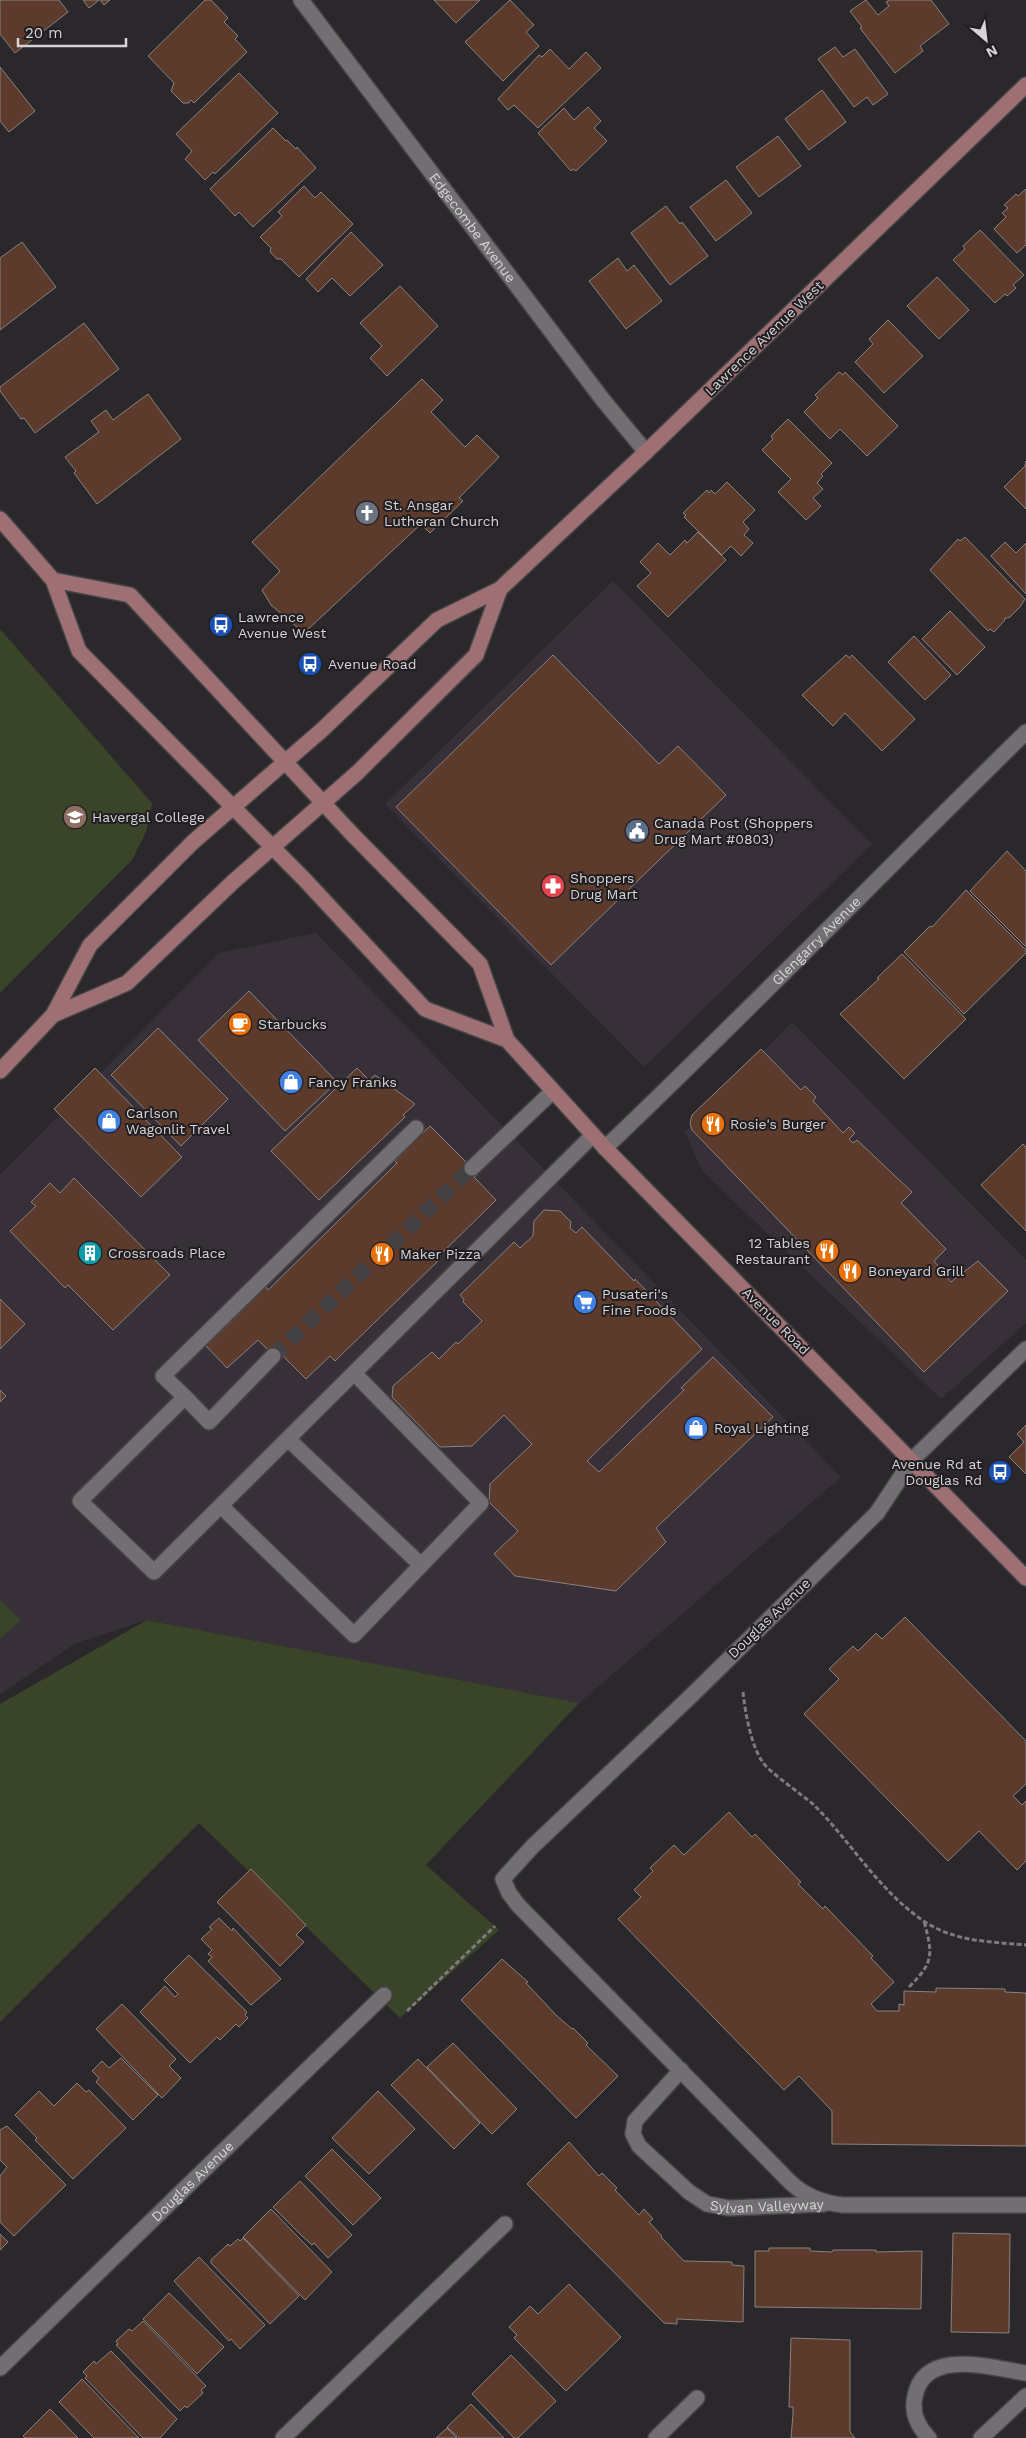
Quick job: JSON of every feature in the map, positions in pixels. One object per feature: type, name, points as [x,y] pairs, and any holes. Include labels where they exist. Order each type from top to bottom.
[{"type":"main road","name":"Lawrence Avenue West","points":[[0,1071],[53,1015],[90,945],[193,842],[323,729],[437,620],[500,589],[646,452],[1026,85]]},
{"type":"main road","name":"Avenue Road","points":[[0,519],[53,580],[79,651],[272,847],[425,1009],[507,1040]]},
{"type":"main road","name":"Avenue Road","points":[[53,580],[130,596],[323,803],[480,964],[507,1040],[593,1135],[1026,1578]]},
{"type":"main road","name":"Lawrence Avenue West","points":[[53,1015],[126,982],[234,881],[357,773],[476,655],[500,589]]},
{"type":"street","name":"Edgecombe Avenue","points":[[301,0],[597,392],[646,452]]},
{"type":"street","name":"Glengarry Avenue","points":[[605,1148],[704,1054],[865,890],[1026,732]]},
{"type":"street","points":[[472,1168],[553,1091]]},
{"type":"street","points":[[273,1356],[209,1422],[162,1376],[416,1128]]},
{"type":"street","points":[[185,1397],[80,1500],[154,1572],[593,1135]]},
{"type":"street","name":"Douglas Avenue","points":[[503,1879],[532,1847],[692,1695],[877,1513],[912,1460],[1026,1349]]},
{"type":"street","points":[[221,1506],[354,1635],[480,1503],[354,1373]]},
{"type":"street","points":[[288,1439],[421,1565]]},
{"type":"street","name":"Sylvan Valleyway","points":[[503,1879],[509,1893],[518,1906],[790,2182],[812,2198],[833,2204]]},
{"type":"street","name":"Douglas Avenue","points":[[0,2368],[384,1995]]},
{"type":"street","name":"Sylvan Valleyway","points":[[681,2070],[640,2114],[632,2128],[639,2146],[689,2192],[707,2204],[729,2208],[833,2204],[1026,2205]]},
{"type":"street","points":[[283,2438],[504,2224]]},
{"type":"street","points":[[929,2438],[918,2424],[914,2406],[917,2389],[922,2380],[933,2371],[948,2364],[958,2363],[1026,2373]]},
{"type":"street","points":[[980,2438],[1026,2396]]},
{"type":"street","points":[[656,2438],[697,2398]]},
{"type":"path","points":[[743,1692],[746,1718],[762,1762],[816,1807],[892,1894],[924,1920],[960,1938],[1026,1945]]},
{"type":"path","points":[[909,1987],[927,1967],[929,1959],[930,1944],[924,1920]]},
{"type":"path","points":[[384,1995],[404,2014],[495,1926]]},
{"type":"shaded area","points":[[613,581],[872,844],[644,1067],[385,804]]},
{"type":"shaded area","points":[[316,933],[841,1477],[579,1703],[147,1620],[76,1643],[0,1694],[0,1175],[219,953]]},
{"type":"shaded area","points":[[792,1022],[1026,1260],[1026,1323],[941,1399],[702,1171],[685,1132]]},
{"type":"green space","name":"Havergal College","points":[[0,629],[152,803],[146,832],[132,860],[0,993]]},
{"type":"green space","points":[[0,1600],[21,1620],[0,1639]]},
{"type":"green space","points":[[147,1620],[579,1703],[426,1865],[499,1930],[400,2018],[199,1823],[0,2022],[0,1704]]},
{"type":"building","points":[[0,0],[59,0],[68,12],[15,53],[0,34]]},
{"type":"building","points":[[83,0],[99,0],[89,8]]},
{"type":"building","points":[[100,0],[110,0],[104,5]]},
{"type":"building","points":[[205,0],[211,0],[228,18],[224,22],[238,36],[235,39],[247,52],[194,103],[191,100],[189,103],[183,103],[171,91],[174,83],[148,56]]},
{"type":"building","points":[[434,0],[480,0],[456,23]]},
{"type":"building","points":[[510,0],[534,25],[526,32],[539,46],[503,81],[465,42]]},
{"type":"building","points":[[866,0],[878,15],[889,6],[886,2],[889,0],[931,0],[949,24],[920,46],[923,51],[895,73],[860,28],[862,27],[850,11]]},
{"type":"building","points":[[835,47],[843,57],[855,49],[888,94],[873,105],[867,97],[854,107],[818,59]]},
{"type":"building","points":[[550,49],[569,69],[586,52],[601,68],[538,128],[514,105],[508,110],[498,99],[539,55],[542,57]]},
{"type":"building","points":[[0,67],[35,111],[9,132],[0,121]]},
{"type":"building","points":[[239,73],[278,113],[215,174],[213,172],[205,180],[185,159],[192,151],[176,134]]},
{"type":"building","points":[[822,90],[846,122],[809,150],[785,119]]},
{"type":"building","points":[[588,107],[601,121],[594,128],[607,141],[576,171],[573,169],[571,171],[538,133],[564,108],[574,120]]},
{"type":"building","points":[[273,128],[296,149],[297,147],[316,168],[253,227],[239,212],[235,216],[210,189]]},
{"type":"building","points":[[778,136],[801,166],[759,197],[736,167]]},
{"type":"building","points":[[726,180],[752,213],[716,241],[690,207]]},
{"type":"building","points":[[304,186],[315,198],[321,192],[353,224],[299,277],[281,259],[277,259],[270,252],[271,248],[260,237],[282,216],[278,212]]},
{"type":"building","points":[[1026,189],[1026,245],[1017,253],[994,229],[1006,217],[1002,213],[1008,208],[1004,205],[1016,194],[1018,196]]},
{"type":"building","points":[[666,206],[680,224],[682,222],[708,256],[670,285],[631,233]]},
{"type":"building","points":[[980,230],[1024,275],[1013,285],[1016,288],[1007,296],[1005,294],[995,303],[953,260],[965,249],[963,246]]},
{"type":"building","points":[[351,232],[383,265],[350,296],[332,278],[318,292],[306,279]]},
{"type":"building","points":[[22,242],[56,287],[0,330],[0,258]]},
{"type":"building","points":[[618,258],[627,271],[634,265],[662,301],[626,329],[589,281]]},
{"type":"building","points":[[937,277],[969,310],[939,339],[907,306]]},
{"type":"building","points":[[400,286],[438,326],[387,376],[370,358],[382,346],[360,323]]},
{"type":"building","points":[[888,320],[923,356],[884,393],[855,362],[873,344],[869,339]]},
{"type":"building","points":[[84,323],[119,369],[35,433],[24,418],[21,419],[0,391],[0,387]]},
{"type":"building","points":[[839,372],[843,375],[845,372],[898,426],[867,456],[840,429],[830,439],[804,412],[818,398],[815,395]]},
{"type":"building","name":"St. Ansgar Lutheran Church","points":[[422,379],[443,400],[431,412],[465,447],[477,435],[499,457],[459,498],[463,501],[430,533],[421,524],[304,633],[271,605],[262,590],[280,571],[252,542]]},
{"type":"building","points":[[148,394],[181,439],[97,504],[74,473],[76,471],[65,457],[99,432],[91,421],[106,410],[113,420]]},
{"type":"building","points":[[788,419],[832,463],[821,474],[823,476],[817,483],[823,489],[813,498],[821,506],[806,520],[778,492],[791,479],[762,450],[773,439],[771,436]]},
{"type":"building","points":[[1026,462],[1026,509],[1004,487],[1025,466]]},
{"type":"building","points":[[727,482],[755,510],[743,522],[749,529],[744,535],[753,543],[741,556],[731,546],[722,555],[684,517],[686,515],[683,513],[707,490],[709,493],[711,490],[715,494]]},
{"type":"building","points":[[698,532],[726,560],[668,617],[637,586],[651,573],[640,562],[658,543],[670,555],[685,540],[687,543]]},
{"type":"building","points":[[965,537],[1025,599],[1020,607],[1010,617],[1004,619],[994,632],[990,629],[988,631],[930,570],[958,539],[960,541]]},
{"type":"building","points":[[1005,542],[1016,553],[1026,543],[1026,594],[991,556]]},
{"type":"building","points":[[950,611],[985,647],[957,675],[922,639]]},
{"type":"building","points":[[914,636],[951,675],[925,700],[888,662]]},
{"type":"building","name":"Shoppers Drug Mart","points":[[553,655],[659,764],[678,746],[726,795],[551,965],[396,807]]},
{"type":"building","points":[[846,655],[850,658],[852,655],[915,719],[882,751],[845,713],[833,726],[802,695]]},
{"type":"building","points":[[1007,851],[1026,871],[1026,947],[970,891]]},
{"type":"building","points":[[966,890],[1026,950],[1026,953],[964,1014],[904,952],[930,926],[932,927]]},
{"type":"building","points":[[902,954],[966,1019],[904,1079],[840,1014],[879,979],[877,978]]},
{"type":"building","points":[[249,991],[337,1082],[285,1131],[198,1040]]},
{"type":"building","points":[[158,1028],[228,1099],[181,1146],[111,1075]]},
{"type":"building","points":[[761,1049],[801,1090],[805,1086],[816,1097],[813,1101],[843,1133],[849,1127],[855,1133],[849,1139],[853,1143],[857,1140],[912,1192],[901,1203],[946,1249],[934,1261],[951,1282],[978,1261],[1008,1291],[924,1372],[692,1130],[690,1123],[692,1115]]},
{"type":"building","points":[[95,1068],[182,1157],[141,1197],[54,1109]]},
{"type":"building","points":[[357,1068],[369,1080],[375,1075],[415,1104],[403,1115],[405,1117],[319,1200],[271,1151]]},
{"type":"building","points":[[430,1126],[478,1174],[474,1177],[496,1200],[437,1258],[439,1260],[335,1361],[330,1356],[306,1379],[282,1355],[278,1360],[258,1340],[227,1368],[206,1346],[266,1287],[268,1290],[397,1163],[395,1161]]},
{"type":"building","points":[[1023,1144],[1026,1147],[1026,1231],[981,1185]]},
{"type":"building","name":"Crossroads Place","points":[[74,1178],[170,1275],[113,1330],[68,1285],[65,1288],[10,1231],[36,1206],[31,1202],[50,1183],[60,1193]]},
{"type":"building","points":[[544,1210],[560,1211],[571,1222],[570,1228],[576,1233],[582,1227],[702,1349],[587,1461],[599,1472],[684,1390],[681,1388],[713,1357],[773,1417],[656,1528],[666,1542],[616,1591],[515,1576],[494,1554],[518,1531],[489,1502],[490,1484],[532,1444],[504,1415],[472,1446],[440,1447],[392,1397],[393,1386],[432,1352],[439,1359],[482,1321],[463,1302],[464,1300],[460,1295],[514,1242],[520,1248],[533,1236],[534,1221]]},
{"type":"building","points":[[0,1299],[25,1324],[0,1349]]},
{"type":"building","points":[[0,1390],[6,1396],[0,1402]]},
{"type":"building","points":[[1026,1425],[1026,1474],[1009,1457],[1024,1442],[1017,1434]]},
{"type":"building","points":[[905,1617],[1026,1741],[1026,1784],[1013,1796],[1022,1805],[1026,1801],[1026,1861],[1017,1870],[979,1831],[948,1861],[804,1714],[839,1679],[829,1669],[853,1646],[858,1651],[876,1633],[882,1639]]},
{"type":"building","points":[[729,1812],[752,1837],[755,1834],[801,1882],[798,1884],[823,1909],[825,1906],[873,1956],[871,1958],[894,1982],[871,2004],[877,2011],[899,2011],[899,2004],[904,2005],[904,1991],[936,1992],[936,1988],[1005,1989],[1005,1992],[1026,1993],[1026,2146],[832,2144],[832,2111],[799,2076],[784,2090],[618,1919],[641,1897],[634,1890],[653,1871],[650,1868],[674,1845],[684,1855]]},
{"type":"building","points":[[251,1869],[306,1925],[296,1935],[304,1942],[280,1966],[217,1902]]},
{"type":"building","points":[[219,1918],[232,1931],[233,1928],[281,1979],[251,2005],[208,1961],[212,1957],[208,1954],[212,1950],[201,1939],[212,1929],[209,1927]]},
{"type":"building","points":[[189,1955],[247,2012],[245,2015],[248,2018],[239,2027],[236,2024],[220,2040],[217,2037],[190,2063],[140,2012],[165,1986],[175,1997],[178,1994],[164,1980]]},
{"type":"building","points":[[502,1959],[528,1982],[526,1983],[556,2015],[573,2028],[588,2043],[586,2045],[618,2076],[576,2118],[461,2000]]},
{"type":"building","points":[[122,2004],[176,2059],[169,2066],[181,2078],[162,2098],[96,2029]]},
{"type":"building","points":[[453,2043],[517,2109],[492,2134],[427,2067]]},
{"type":"building","points":[[121,2058],[158,2095],[133,2120],[96,2082],[99,2078],[92,2071],[102,2061],[109,2068]]},
{"type":"building","points":[[418,2059],[480,2123],[454,2149],[391,2085]]},
{"type":"building","points":[[77,2083],[86,2092],[89,2090],[126,2128],[73,2179],[35,2140],[37,2138],[15,2115],[39,2091],[54,2106]]},
{"type":"building","points":[[378,2091],[415,2129],[369,2174],[332,2138]]},
{"type":"building","points":[[7,2126],[66,2185],[14,2236],[0,2222],[0,2176],[7,2167],[0,2160],[0,2130]]},
{"type":"building","points":[[569,2142],[599,2176],[602,2173],[617,2188],[615,2190],[639,2215],[644,2209],[653,2219],[649,2222],[684,2261],[732,2262],[732,2265],[744,2266],[743,2322],[677,2319],[677,2324],[664,2323],[527,2184]]},
{"type":"building","points":[[332,2149],[381,2198],[353,2225],[305,2176]]},
{"type":"building","points":[[300,2181],[352,2235],[328,2258],[273,2207]]},
{"type":"building","points":[[271,2209],[332,2272],[305,2300],[243,2237]]},
{"type":"building","points":[[953,2233],[1010,2234],[1009,2333],[951,2332]]},
{"type":"building","points":[[0,2234],[8,2242],[0,2250]]},
{"type":"building","points":[[243,2238],[299,2296],[270,2324],[211,2263],[211,2260],[228,2244],[230,2246],[238,2239],[240,2241]]},
{"type":"building","points":[[769,2248],[810,2248],[810,2251],[832,2252],[833,2250],[876,2250],[876,2252],[922,2251],[921,2309],[755,2307],[755,2251],[769,2251]]},
{"type":"building","points":[[199,2257],[265,2325],[240,2349],[231,2339],[229,2341],[174,2281]]},
{"type":"building","points":[[569,2284],[621,2337],[566,2391],[514,2338],[517,2335],[509,2327],[530,2306],[538,2314]]},
{"type":"building","points":[[169,2293],[224,2347],[197,2374],[143,2319]]},
{"type":"building","points":[[143,2321],[206,2386],[201,2390],[203,2393],[187,2408],[185,2406],[180,2411],[116,2345],[118,2344],[116,2341],[129,2329],[132,2331]]},
{"type":"building","points":[[791,2338],[850,2340],[850,2432],[855,2438],[791,2438],[793,2407],[789,2407]]},
{"type":"building","points":[[111,2351],[177,2419],[160,2438],[143,2438],[85,2378],[87,2376],[83,2372],[94,2361],[96,2364]]},
{"type":"building","points":[[511,2355],[556,2401],[518,2438],[514,2438],[472,2394]]},
{"type":"building","points":[[82,2379],[139,2438],[94,2438],[59,2402]]},
{"type":"building","points":[[471,2404],[504,2438],[459,2438],[447,2427]]},
{"type":"building","points":[[50,2409],[78,2438],[25,2438],[23,2436]]},
{"type":"building","points":[[447,2428],[457,2438],[436,2438]]},
{"type":"tunnel","points":[[273,1356],[472,1168]]},
{"type":"place","name":"St. Ansgar Lutheran Church","points":[[367,513]]},
{"type":"place","name":"Lawrence Avenue West","points":[[221,625]]},
{"type":"place","name":"Avenue Road","points":[[310,664]]},
{"type":"place","name":"Havergal College","points":[[75,817]]},
{"type":"place","name":"Canada Post (Shoppers Drug Mart #0803)","points":[[637,831]]},
{"type":"place","name":"Shoppers Drug Mart","points":[[553,886]]},
{"type":"place","name":"Starbucks","points":[[240,1024]]},
{"type":"place","name":"Fancy Franks","points":[[291,1082]]},
{"type":"place","name":"Carlson Wagonlit Travel","points":[[109,1121]]},
{"type":"place","name":"Rosie's Burger","points":[[713,1124]]},
{"type":"place","name":"12 Tables Restaurant","points":[[827,1251]]},
{"type":"place","name":"Crossroads Place","points":[[90,1253]]},
{"type":"place","name":"Maker Pizza","points":[[382,1254]]},
{"type":"place","name":"Boneyard Grill","points":[[850,1271]]},
{"type":"place","name":"Pusateri's Fine Foods","points":[[585,1302]]},
{"type":"place","name":"Royal Lighting","points":[[696,1428]]},
{"type":"place","name":"Avenue Rd at Douglas Rd","points":[[1000,1472]]}]
